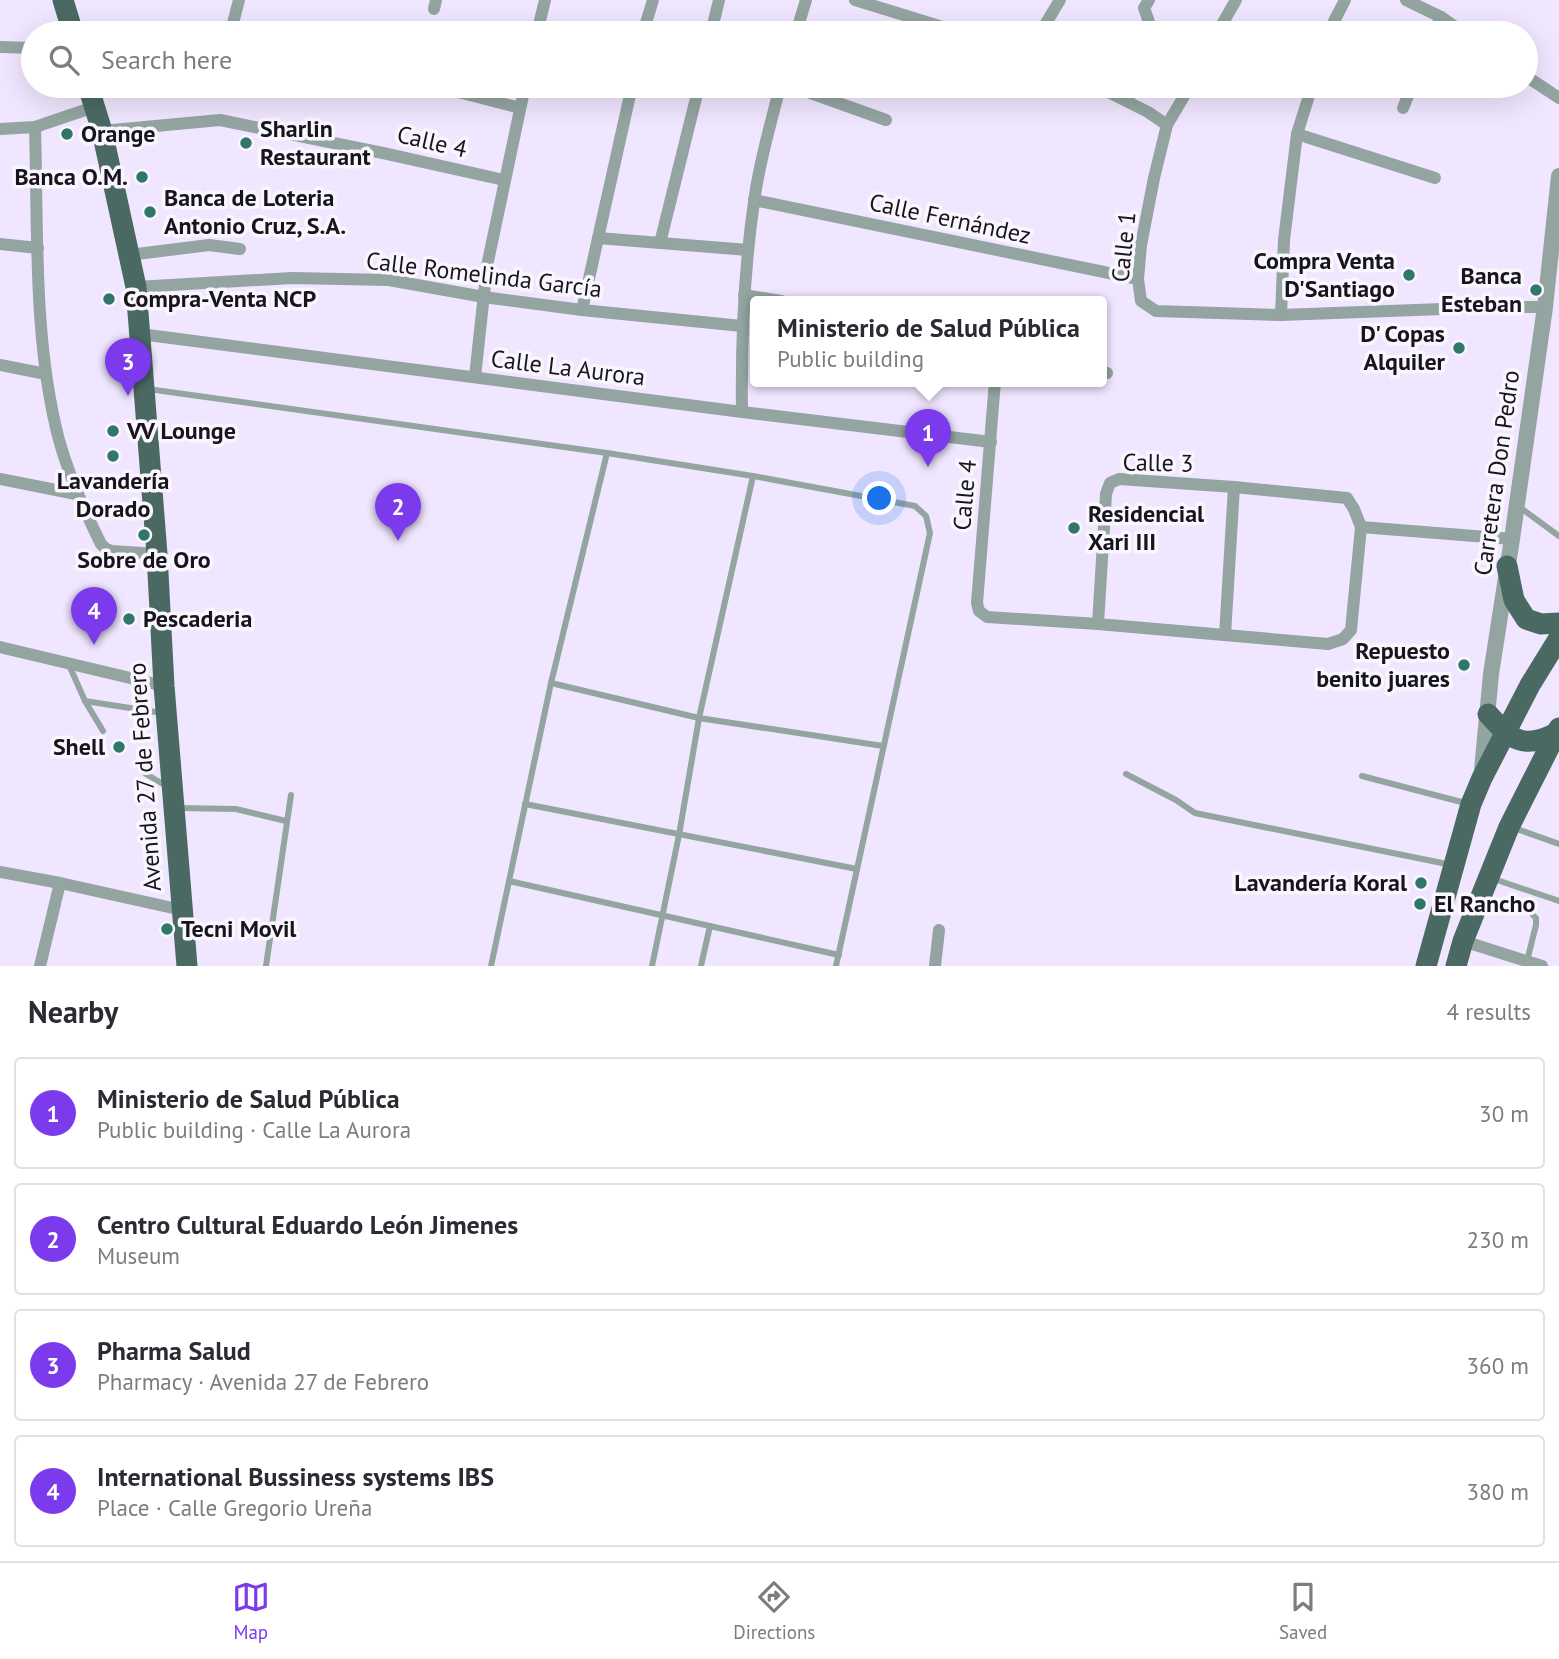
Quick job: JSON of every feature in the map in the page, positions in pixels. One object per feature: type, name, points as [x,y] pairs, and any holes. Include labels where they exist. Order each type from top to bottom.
[{"type":"main road","points":[[63,0],[69,21]]},
{"type":"main road","name":"Avenida 27 de Febrero","points":[[91,98],[102,131],[136,287],[187,966]]},
{"type":"main road","points":[[1426,966],[1471,804],[1531,685],[1556,650],[1526,619],[1514,600],[1507,566]]},
{"type":"main road","points":[[1526,619],[1541,624],[1559,623]]},
{"type":"main road","points":[[1488,714],[1506,733],[1533,743],[1558,731]]},
{"type":"main road","points":[[1456,966],[1463,941],[1509,827],[1558,731]]},
{"type":"street","points":[[234,21],[239,0]]},
{"type":"street","points":[[540,21],[545,0]]},
{"type":"street","points":[[647,21],[653,0]]},
{"type":"street","points":[[714,21],[719,0]]},
{"type":"street","points":[[800,21],[806,0]]},
{"type":"street","points":[[855,0],[923,21]]},
{"type":"street","points":[[1047,21],[1060,0]]},
{"type":"street","points":[[1149,0],[1144,8],[1149,21]]},
{"type":"street","points":[[1224,21],[1236,0]]},
{"type":"street","points":[[1334,21],[1345,0]]},
{"type":"street","points":[[1406,0],[1447,21]]},
{"type":"street","points":[[1439,21],[1441,17]]},
{"type":"street","points":[[0,47],[21,48]]},
{"type":"street","points":[[1538,84],[1559,99]]},
{"type":"street","points":[[481,98],[520,108]]},
{"type":"street","points":[[475,377],[487,266],[522,98]]},
{"type":"street","points":[[582,310],[629,98]]},
{"type":"street","points":[[660,243],[696,98]]},
{"type":"street","points":[[742,412],[742,326],[748,250],[754,200],[777,98]]},
{"type":"street","points":[[825,98],[886,120]]},
{"type":"street","points":[[1122,98],[1167,125]]},
{"type":"street","name":"Calle 1","points":[[1182,98],[1167,125],[1141,245],[1138,279],[1141,301],[1156,311],[1281,315],[1545,307]]},
{"type":"street","points":[[1281,315],[1284,240],[1297,134],[1308,98]]},
{"type":"street","points":[[1403,108],[1407,98]]},
{"type":"street","points":[[0,129],[36,127],[94,107]]},
{"type":"street","name":"Calle 4","points":[[102,131],[220,120],[504,180]]},
{"type":"street","points":[[36,127],[41,331],[59,439],[76,494],[101,544],[112,551],[157,554]]},
{"type":"street","points":[[1297,134],[1435,178]]},
{"type":"street","name":"Carretera Don Pedro","points":[[1482,778],[1491,674],[1545,307],[1559,176]]},
{"type":"street","name":"Calle Fernández","points":[[754,200],[1138,279]]},
{"type":"street","points":[[598,238],[748,250]]},
{"type":"street","points":[[0,244],[38,248]]},
{"type":"street","points":[[129,256],[209,246],[240,249]]},
{"type":"street","name":"Calle Romelinda García","points":[[136,287],[292,278],[374,279],[484,298],[742,326]]},
{"type":"street","points":[[744,295],[750,296]]},
{"type":"street","name":"Calle La Aurora","points":[[140,334],[991,442]]},
{"type":"street","points":[[0,365],[47,374]]},
{"type":"street","name":"Calle 4","points":[[995,387],[977,603],[979,611],[987,617],[1098,624]]},
{"type":"street","points":[[0,479],[76,494]]},
{"type":"street","name":"Calle 3","points":[[1098,624],[1106,494],[1110,483],[1119,479],[1234,486],[1346,498],[1361,527]]},
{"type":"street","points":[[1225,635],[1234,486]]},
{"type":"street","points":[[1098,624],[1328,644],[1343,639],[1351,629],[1361,527],[1512,539]]},
{"type":"street","points":[[0,647],[164,686]]},
{"type":"street","points":[[0,872],[182,910]]},
{"type":"street","points":[[40,966],[60,883]]},
{"type":"street","points":[[935,966],[939,930]]},
{"type":"street","points":[[1463,941],[1542,966]]},
{"type":"lane","points":[[145,388],[607,453],[915,506],[926,516],[930,533],[836,966]]},
{"type":"lane","points":[[491,966],[551,683],[607,453]]},
{"type":"lane","points":[[652,966],[679,835],[699,718],[753,477]]},
{"type":"lane","points":[[1517,505],[1559,536]]},
{"type":"lane","points":[[68,663],[103,732]]},
{"type":"lane","points":[[551,683],[699,718],[883,746]]},
{"type":"lane","points":[[85,701],[166,713]]},
{"type":"lane","points":[[135,762],[173,799],[236,809],[286,821]]},
{"type":"lane","points":[[1126,774],[1195,813],[1453,866]]},
{"type":"lane","points":[[1362,776],[1471,804]]},
{"type":"lane","points":[[265,966],[291,795]]},
{"type":"lane","points":[[525,804],[857,869]]},
{"type":"lane","points":[[1509,827],[1559,844]]},
{"type":"lane","points":[[509,881],[839,955]]},
{"type":"lane","points":[[1485,887],[1559,901]]},
{"type":"lane","points":[[1485,887],[1528,910],[1536,918],[1527,961]]},
{"type":"lane","points":[[701,966],[710,926]]},
{"type":"place","name":"Orange","points":[[67,134]]},
{"type":"place","name":"Sharlin Restaurant","points":[[246,143]]},
{"type":"place","name":"Banca O.M.","points":[[142,177]]},
{"type":"place","name":"Banca de Loteria Antonio Cruz, S.A.","points":[[150,212]]},
{"type":"place","name":"Compra Venta D'Santiago","points":[[1409,275]]},
{"type":"place","name":"Banca Esteban","points":[[1536,290]]},
{"type":"place","name":"Compra-Venta NCP","points":[[109,299]]},
{"type":"place","name":"D' Copas Alquiler","points":[[1459,348]]},
{"type":"place","name":"Pharma Salud","points":[[128,396]]},
{"type":"place","name":"VV Lounge","points":[[113,431]]},
{"type":"place","name":"Lavandería Dorado","points":[[113,456]]},
{"type":"place","name":"Ministerio de Salud Pública","points":[[928,467]]},
{"type":"place","name":"Residencial Xari III","points":[[1074,528]]},
{"type":"place","name":"Sobre de Oro","points":[[144,535]]},
{"type":"place","name":"Centro Cultural Eduardo León Jimenes","points":[[398,541]]},
{"type":"place","name":"Pescaderia","points":[[129,619]]},
{"type":"place","name":"International Bussiness systems IBS","points":[[94,645]]},
{"type":"place","name":"Repuesto benito juares","points":[[1464,665]]},
{"type":"place","name":"Shell","points":[[119,747]]},
{"type":"place","name":"Lavandería Koral","points":[[1421,883]]},
{"type":"place","name":"El Rancho","points":[[1420,904]]},
{"type":"place","name":"Tecni Movil","points":[[167,929]]}]
